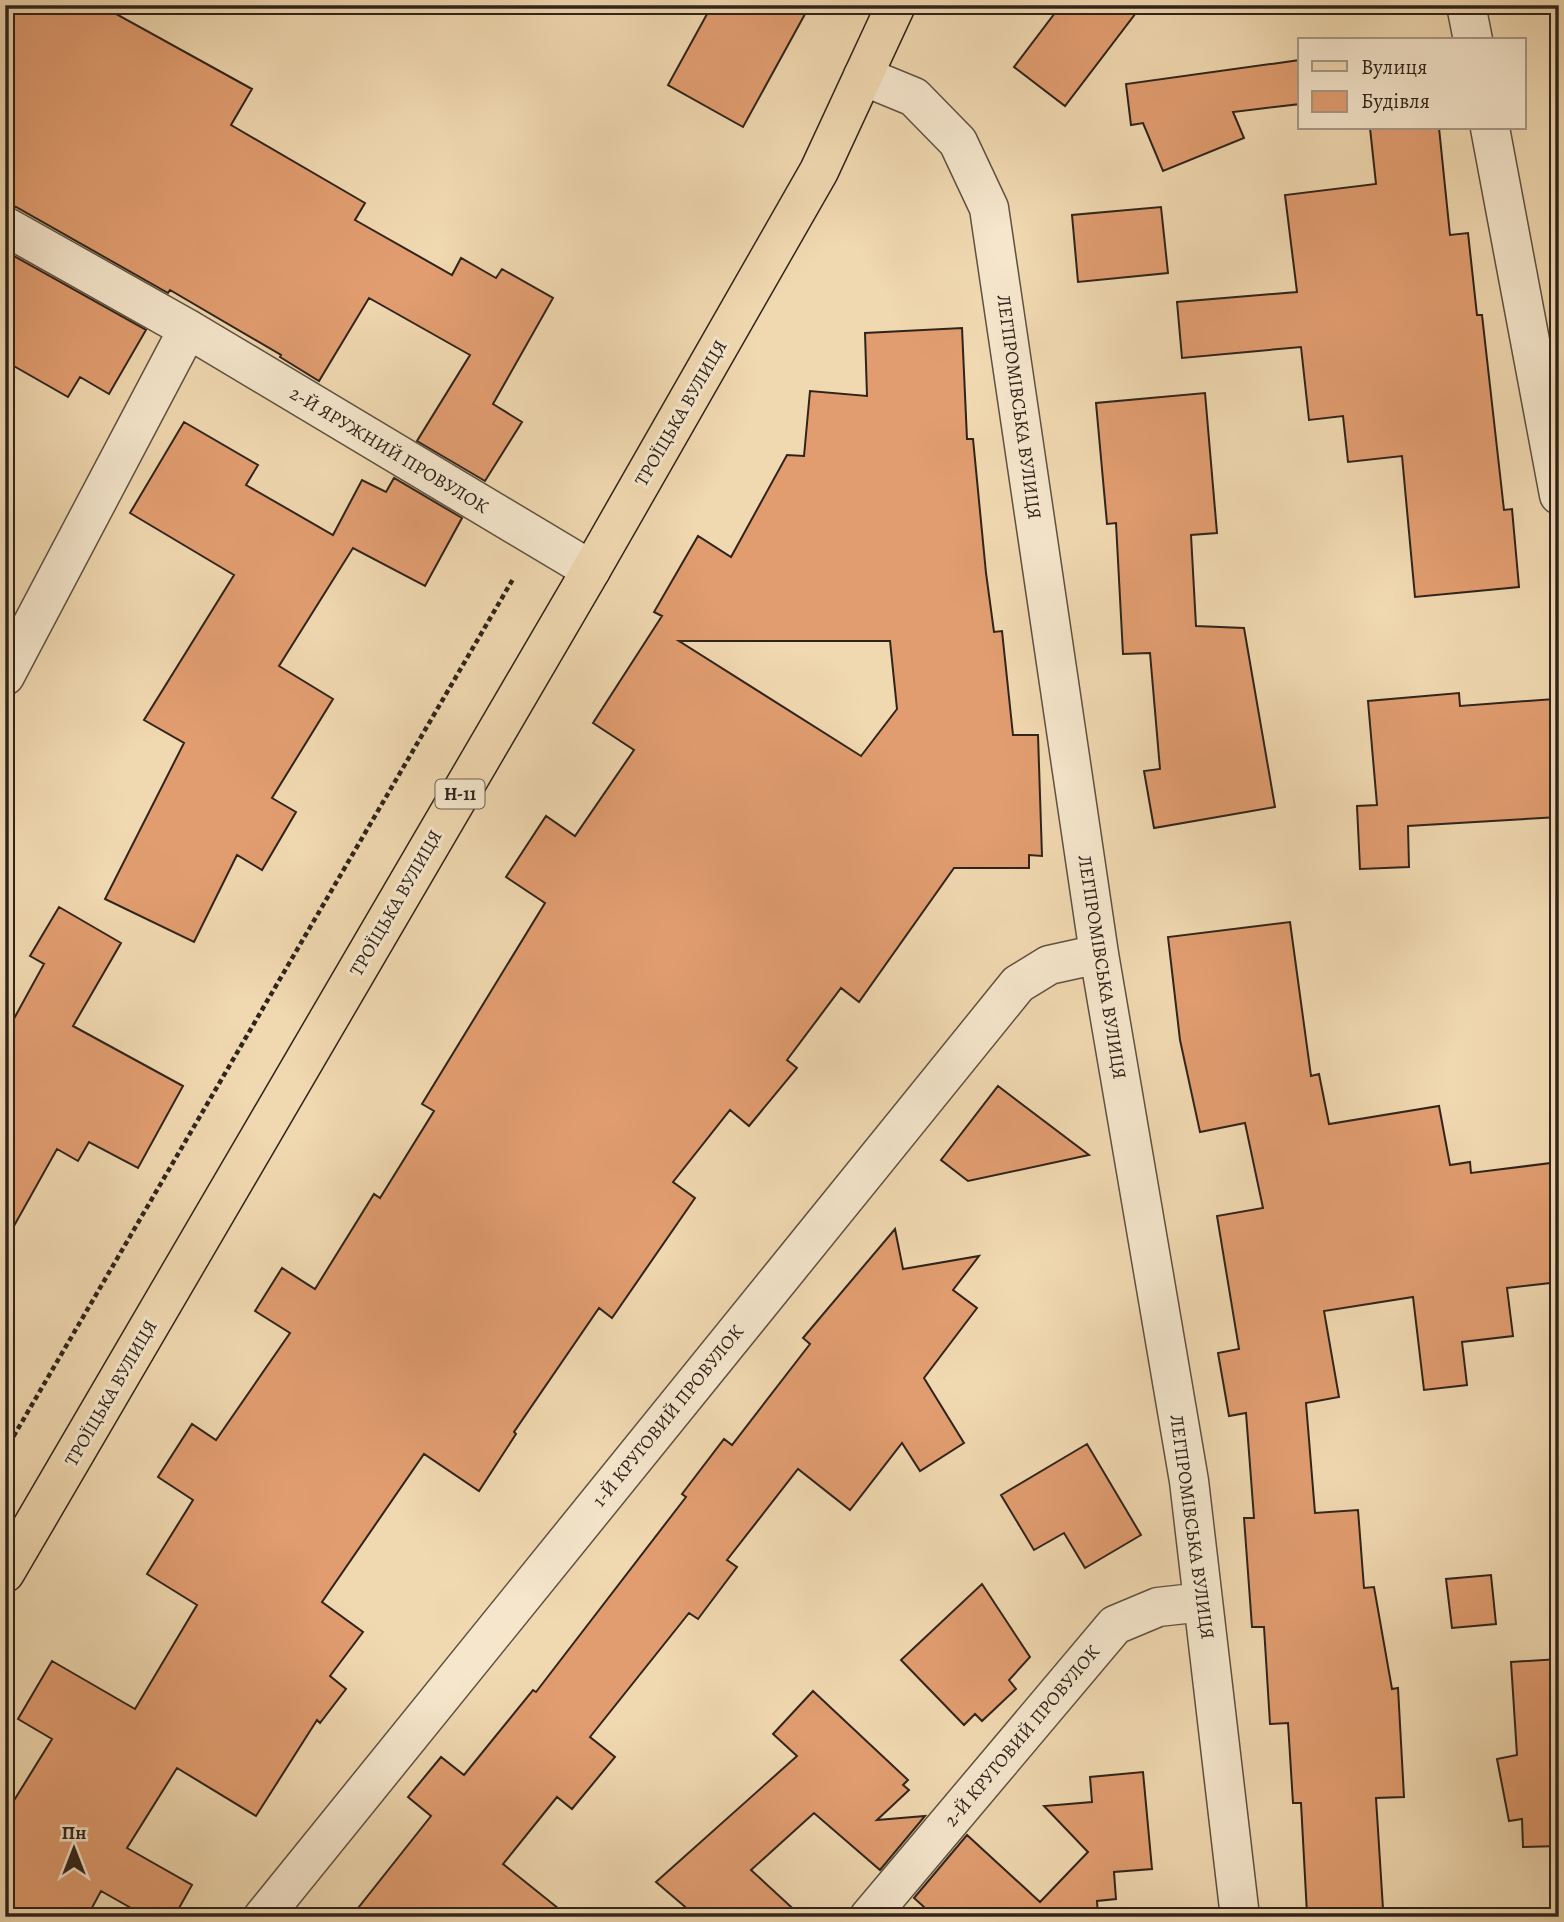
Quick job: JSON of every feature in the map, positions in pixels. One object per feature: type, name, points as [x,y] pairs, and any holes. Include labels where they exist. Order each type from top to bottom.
[{"type":"main road","name":"ТРОЇЦЬКА ВУЛИЦЯ","points":[[5,1573],[591,570],[819,171],[896,5]]},
{"type":"street","points":[[1466,5],[1473,38]]},
{"type":"street","name":"ЛЕГПРОМІВСЬКА ВУЛИЦЯ","points":[[863,76],[914,97],[958,142],[989,208],[1099,954],[1189,1481],[1240,1917]]},
{"type":"street","points":[[1490,130],[1559,495]]},
{"type":"street","name":"2-Й ЯРУЖНИЙ ПРОВУЛОК","points":[[5,226],[188,329],[591,570]]},
{"type":"street","points":[[5,676],[188,329]]},
{"type":"street","name":"1-Й КРУГОВИЙ ПРОВУЛОК","points":[[263,1917],[1018,984],[1049,965],[1099,954]]},
{"type":"street","name":"2-Й КРУГОВИЙ ПРОВУЛОК","points":[[869,1917],[1115,1625],[1158,1607],[1203,1602]]},
{"type":"path","points":[[5,1451],[537,539]]},
{"type":"building","points":[[5,5],[100,5],[252,89],[231,125],[365,203],[355,220],[452,275],[461,258],[496,278],[502,269],[553,298],[493,404],[522,422],[485,481],[417,441],[470,355],[369,298],[319,381],[280,357],[281,355],[170,290],[168,293],[16,207],[5,204]]},
{"type":"building","points":[[712,5],[810,5],[743,127],[668,85]]},
{"type":"building","points":[[1061,5],[1142,5],[1065,106],[1014,67]]},
{"type":"building","points":[[1298,60],[1298,104],[1233,112],[1244,138],[1163,171],[1143,123],[1131,125],[1126,84]]},
{"type":"building","points":[[1370,130],[1439,130],[1450,235],[1468,233],[1477,315],[1482,315],[1504,510],[1512,509],[1519,587],[1415,597],[1402,456],[1348,462],[1343,416],[1309,420],[1301,347],[1182,358],[1177,302],[1297,292],[1285,195],[1376,184]]},
{"type":"building","points":[[1161,207],[1168,273],[1078,282],[1072,215]]},
{"type":"building","points":[[5,251],[146,330],[109,394],[80,377],[68,397],[5,361]]},
{"type":"building","points":[[962,328],[967,439],[973,439],[986,573],[994,632],[1002,631],[1013,735],[1038,735],[1042,856],[1029,855],[1029,868],[954,868],[859,1002],[841,988],[787,1060],[797,1068],[749,1126],[730,1110],[673,1182],[695,1198],[612,1318],[599,1308],[514,1432],[516,1434],[479,1491],[424,1454],[322,1602],[363,1632],[330,1676],[346,1689],[320,1723],[317,1720],[256,1816],[177,1768],[127,1848],[192,1885],[174,1917],[147,1917],[101,1891],[87,1917],[5,1917],[5,1815],[52,1739],[18,1719],[52,1661],[135,1709],[197,1605],[147,1574],[193,1500],[158,1477],[192,1424],[216,1440],[290,1333],[255,1311],[282,1268],[315,1289],[374,1194],[380,1198],[434,1111],[422,1104],[545,903],[506,877],[546,816],[575,836],[634,750],[593,723],[662,616],[654,612],[698,536],[731,557],[787,455],[804,456],[810,391],[867,396],[865,333]],"holes":[[[679,641],[890,641],[897,709],[861,756]]]},
{"type":"building","points":[[1205,393],[1217,533],[1191,535],[1196,626],[1244,628],[1275,807],[1154,828],[1144,771],[1160,769],[1150,653],[1123,654],[1116,523],[1107,524],[1096,403]]},
{"type":"building","points":[[184,422],[258,465],[246,485],[333,535],[362,480],[386,492],[394,478],[462,518],[425,586],[353,548],[279,666],[333,699],[272,798],[296,812],[262,870],[237,855],[194,942],[105,899],[184,743],[144,720],[234,575],[130,513]]},
{"type":"building","points":[[1459,693],[1460,706],[1554,699],[1559,817],[1408,826],[1409,867],[1360,869],[1357,806],[1377,805],[1368,701]]},
{"type":"building","points":[[59,907],[121,943],[73,1026],[183,1086],[138,1168],[89,1142],[78,1161],[57,1149],[5,1242],[5,1035],[44,964],[30,956]]},
{"type":"building","points":[[1290,922],[1311,1076],[1319,1074],[1329,1124],[1439,1106],[1450,1165],[1470,1162],[1471,1173],[1559,1162],[1559,1282],[1507,1288],[1513,1336],[1462,1342],[1467,1385],[1424,1390],[1413,1297],[1324,1311],[1339,1397],[1306,1403],[1315,1513],[1358,1510],[1364,1588],[1374,1587],[1392,1689],[1398,1688],[1404,1797],[1376,1798],[1383,1909],[1307,1914],[1301,1803],[1293,1803],[1288,1723],[1270,1724],[1264,1627],[1252,1627],[1244,1518],[1254,1518],[1246,1413],[1229,1416],[1218,1353],[1239,1349],[1217,1216],[1263,1208],[1245,1123],[1200,1132],[1180,1040],[1168,937]]},
{"type":"building","points":[[998,1086],[1089,1155],[968,1181],[941,1160]]},
{"type":"building","points":[[895,1229],[903,1269],[979,1256],[953,1290],[977,1308],[924,1378],[964,1443],[920,1471],[902,1443],[850,1510],[798,1469],[727,1560],[737,1567],[698,1619],[689,1613],[590,1737],[615,1757],[572,1809],[557,1797],[503,1864],[569,1917],[351,1917],[431,1816],[408,1797],[441,1757],[464,1775],[533,1690],[536,1692],[686,1497],[682,1494],[724,1439],[732,1445],[810,1344],[803,1338]]},
{"type":"building","points":[[1087,1444],[1141,1535],[1085,1568],[1064,1533],[1034,1550],[1001,1495]]},
{"type":"building","points":[[1491,1575],[1496,1624],[1452,1628],[1446,1579]]},
{"type":"building","points":[[982,1584],[1030,1657],[1009,1680],[1016,1689],[982,1721],[975,1714],[964,1725],[901,1660]]},
{"type":"building","points":[[1559,1659],[1559,1846],[1523,1847],[1522,1819],[1509,1821],[1497,1759],[1517,1755],[1511,1662]]},
{"type":"building","points":[[813,1691],[908,1780],[903,1785],[909,1790],[877,1820],[925,1816],[880,1870],[814,1813],[751,1870],[802,1917],[697,1917],[656,1882],[797,1756],[773,1734]]},
{"type":"building","points":[[1143,1772],[1152,1869],[1114,1872],[1116,1899],[1097,1901],[1098,1917],[935,1917],[914,1898],[967,1835],[1040,1902],[1088,1852],[1044,1806],[1092,1802],[1090,1777]]}]
